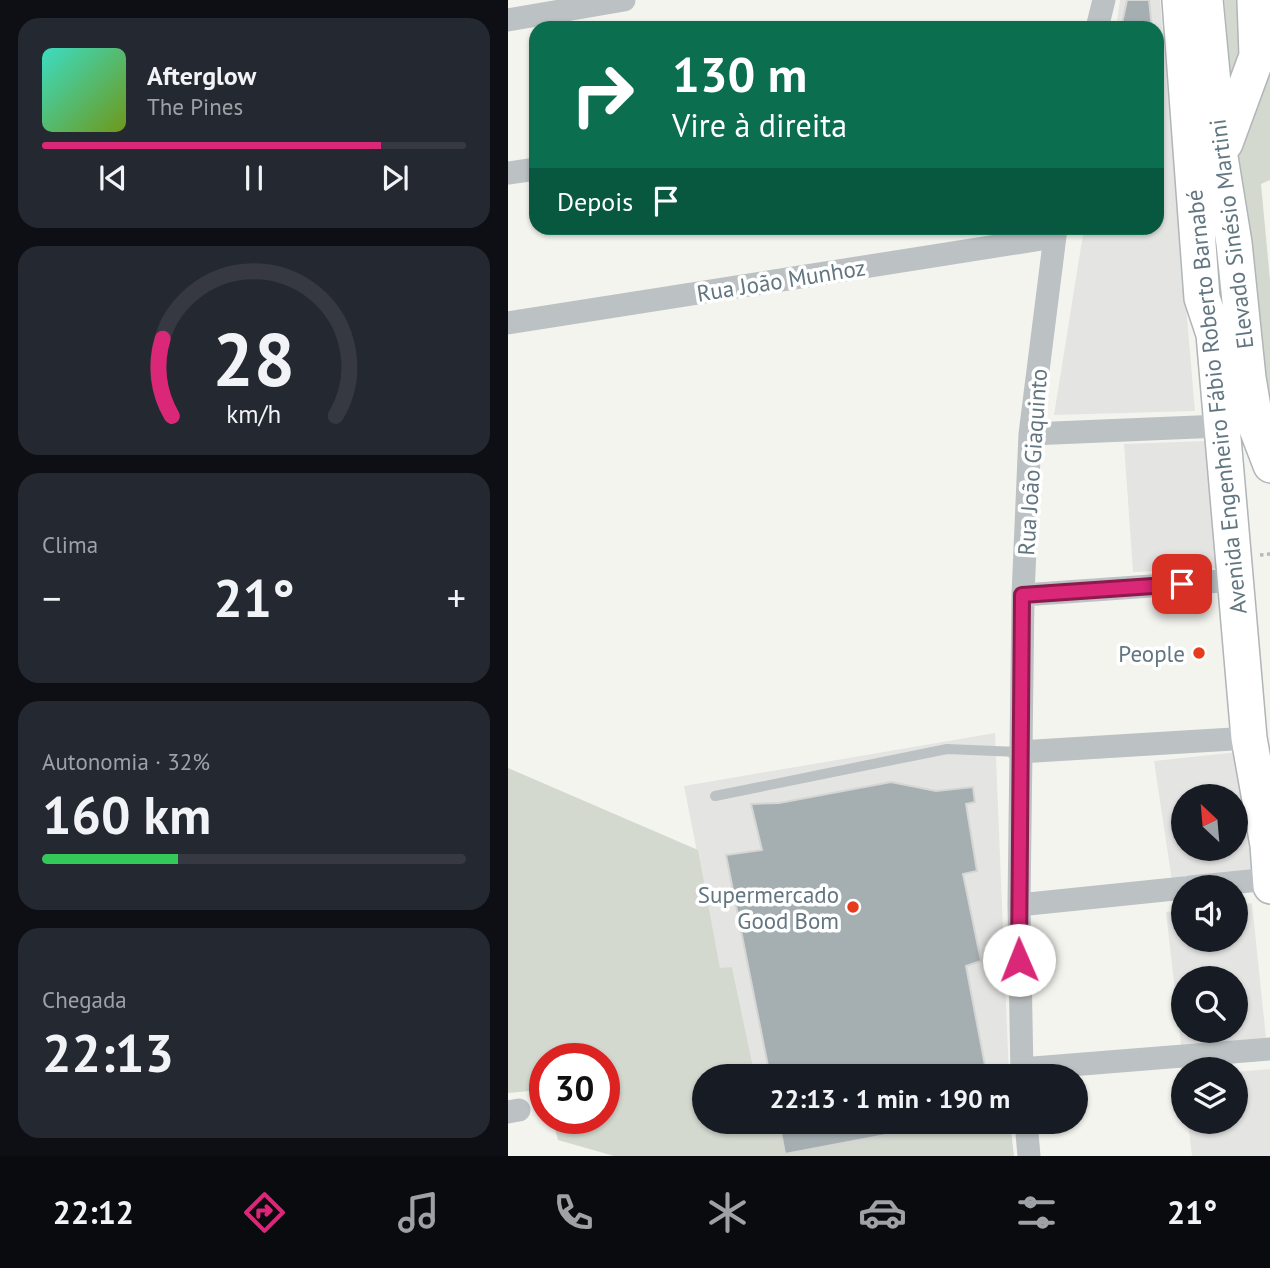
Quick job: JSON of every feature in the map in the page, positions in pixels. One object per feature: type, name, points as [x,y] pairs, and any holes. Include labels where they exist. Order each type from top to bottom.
[{"type":"main road","name":"Avenida Engenheiro Fábio Roberto Barnabé","points":[[1180,0],[1202,298],[1214,334],[1249,738],[1269,837],[1270,886]]},
{"type":"main road","name":"Elevado Sinésio Martini","points":[[1205,0],[1220,157],[1234,243],[1248,378],[1256,426],[1270,465]]},
{"type":"main road","points":[[1214,334],[1213,198],[1220,157],[1256,56],[1255,0]]},
{"type":"street","points":[[508,20],[624,0]]},
{"type":"street","points":[[1099,21],[1104,0]]},
{"type":"street","points":[[508,173],[529,170]]},
{"type":"street","name":"Rua João Munhoz","points":[[508,323],[1037,235]]},
{"type":"street","name":"Rua João Giaquinto","points":[[1022,1064],[1018,905],[1022,595],[1030,434],[1055,235]]},
{"type":"street","points":[[1030,434],[1221,426]]},
{"type":"street","points":[[1022,595],[1236,580]]},
{"type":"street","points":[[1019,752],[1249,738]]},
{"type":"street","points":[[1248,881],[1270,879]]},
{"type":"street","points":[[1018,905],[1171,889]]},
{"type":"street","points":[[1088,1067],[1270,1049]]},
{"type":"street","points":[[1027,1134],[1029,1156]]},
{"type":"lane","points":[[715,796],[947,748],[1019,752]]},
{"type":"shaded area","points":[[1120,0],[1160,0],[1162,21],[1117,21]]},
{"type":"shaded area","points":[[1224,0],[1270,0],[1270,180],[1261,184],[1271,291],[1270,434],[1256,365]]},
{"type":"shaded area","points":[[1164,47],[1195,411],[1054,415],[1083,235],[1164,235]]},
{"type":"shaded area","points":[[1205,441],[1222,568],[1133,572],[1124,444]]},
{"type":"shaded area","name":"Supermercado Good Bom","points":[[995,733],[1009,1064],[752,1064],[732,967],[720,969],[684,786]]},
{"type":"shaded area","points":[[1238,752],[1242,784],[1171,784],[1171,861],[1248,861],[1248,826],[1254,870],[1217,875],[1171,875],[1154,761]]},
{"type":"shaded area","points":[[508,768],[698,850],[720,968],[732,967],[752,1064],[692,1064],[692,1134],[782,1134],[786,1154],[891,1134],[1011,1134],[1014,1156],[614,1156],[558,1140],[556,1134],[620,1134],[620,1043],[529,1043],[529,1091],[508,1093]]},
{"type":"shaded area","points":[[1252,903],[1266,1038],[1248,1039],[1248,966],[1172,966],[1166,912],[1171,911],[1171,952],[1248,952],[1248,904]]},
{"type":"shaded area","points":[[1270,1069],[1270,1156],[1192,1156],[1189,1134],[1248,1134],[1248,1071]]},
{"type":"building","points":[[1127,0],[1149,0],[1151,21],[1122,21]]},
{"type":"building","name":"Supermercado Good Bom","points":[[891,782],[936,791],[973,787],[975,802],[966,804],[977,871],[963,874],[981,961],[966,966],[985,1064],[768,1064],[726,855],[762,850],[751,804],[779,803]]},
{"type":"building","points":[[781,1134],[891,1134],[785,1154]]},
{"type":"place","name":"People","points":[[1199,653]]},
{"type":"place","name":"Supermercado Good Bom","points":[[853,907]]},
{"type":"route","points":[[1019,960],[1022,595],[1182,584]]}]
